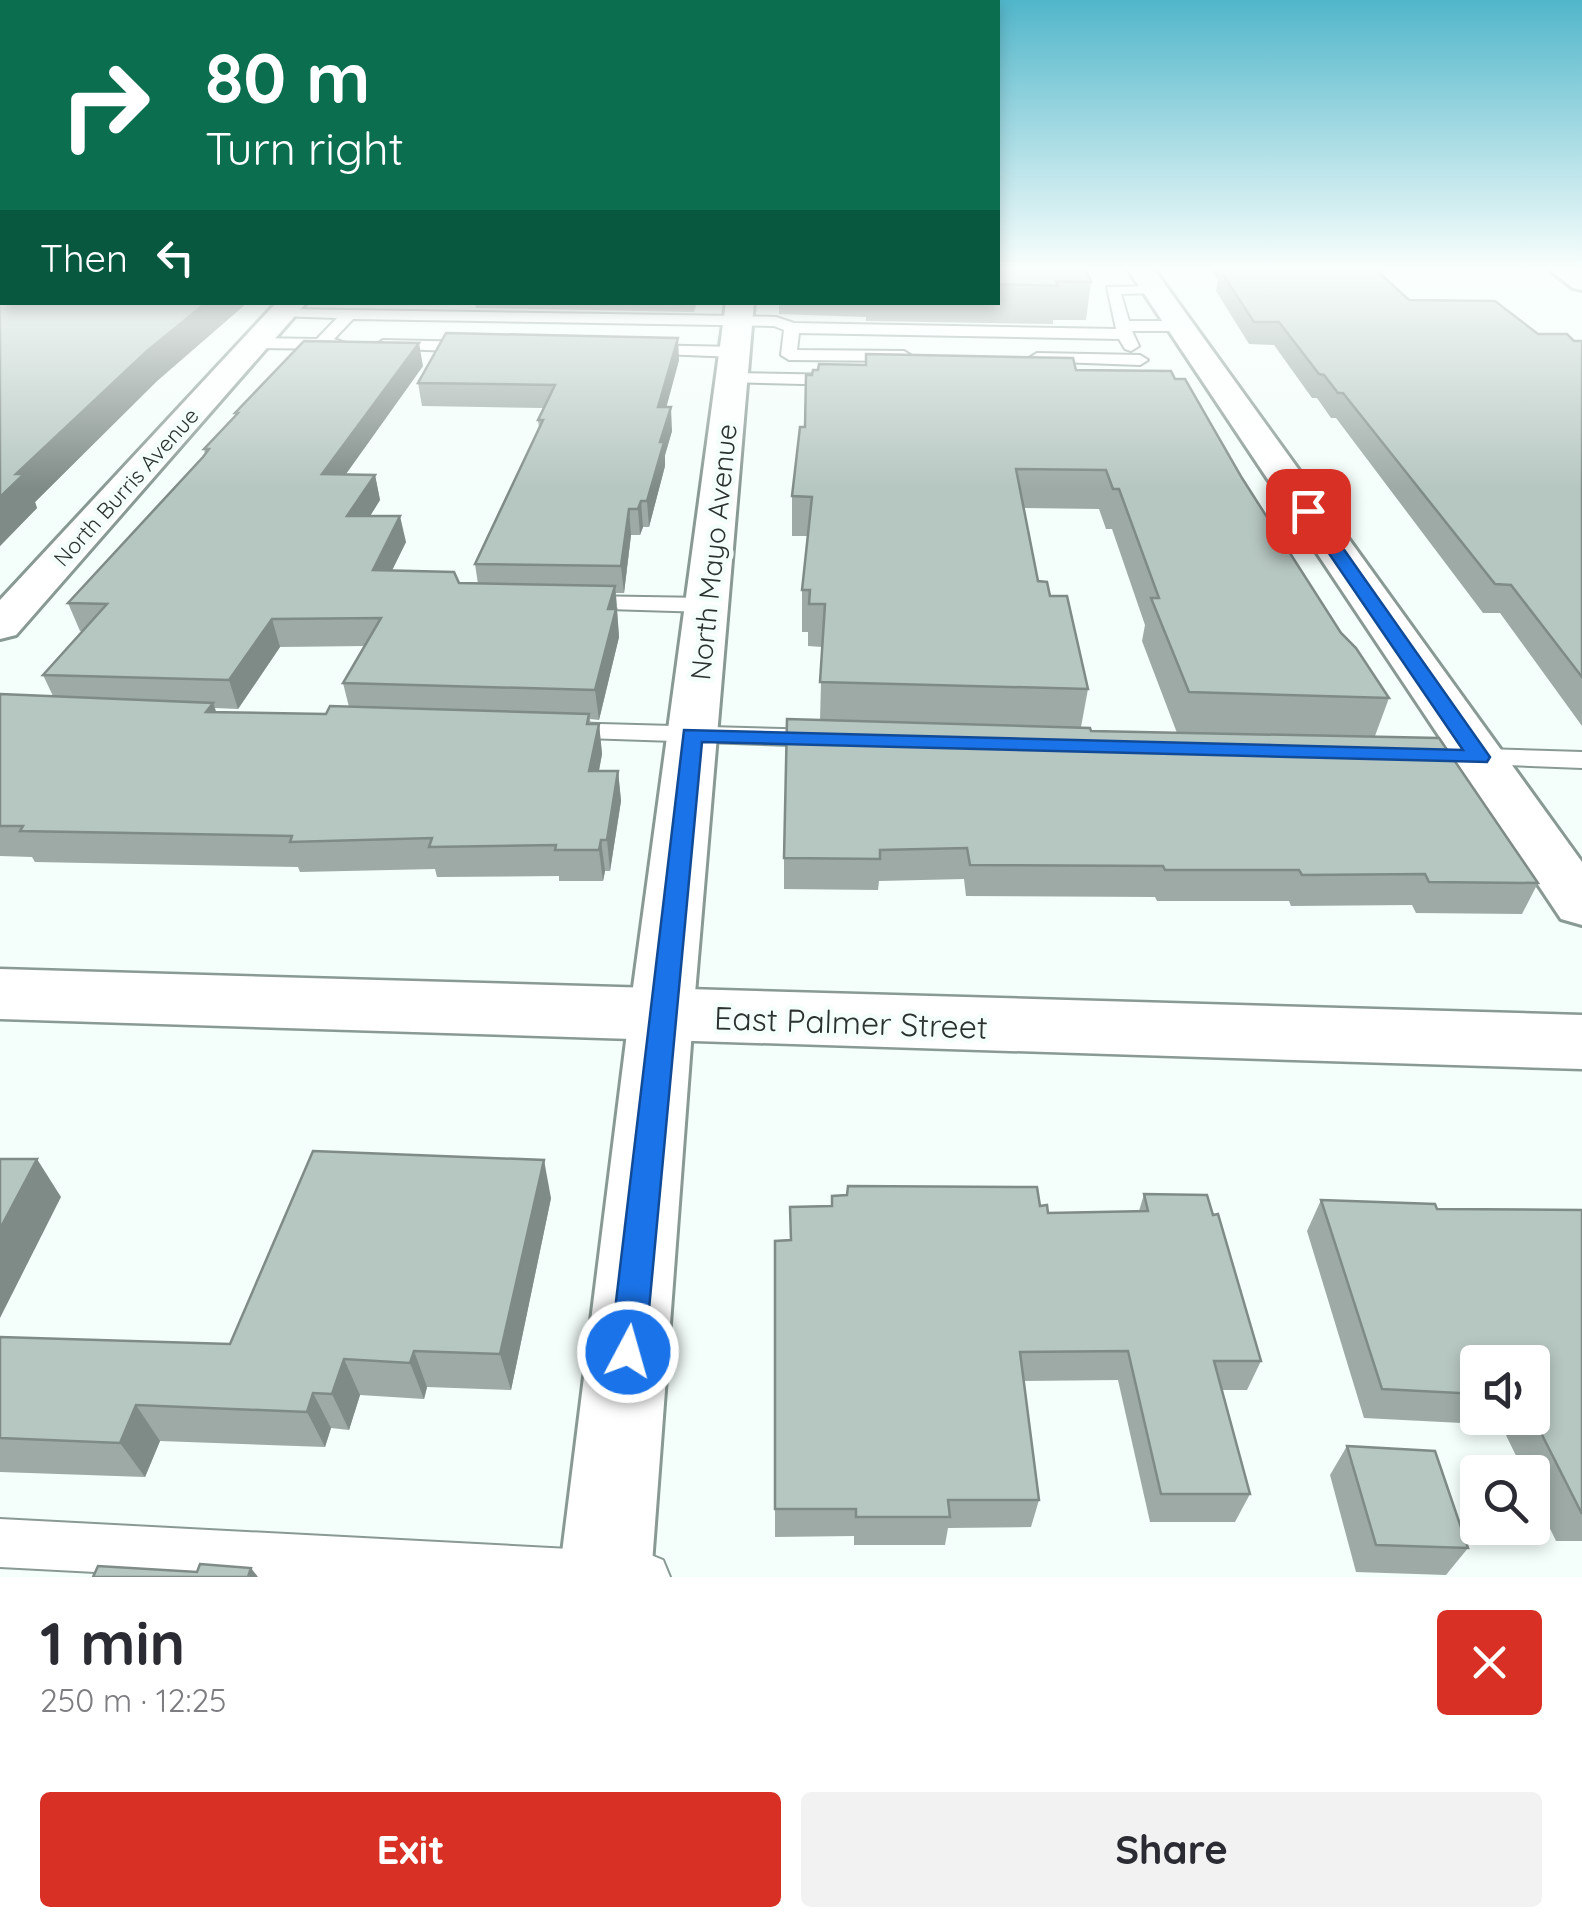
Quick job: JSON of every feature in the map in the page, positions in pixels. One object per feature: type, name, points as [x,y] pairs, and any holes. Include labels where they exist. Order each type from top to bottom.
[{"type":"main road","name":"East Palmer Street","points":[[0,994],[1582,1042]]},
{"type":"street","name":"North Mayo Avenue","points":[[619,1576],[661,1016],[737,342]]},
{"type":"street","points":[[1191,342],[1582,905]]},
{"type":"street","name":"North Burris Avenue","points":[[0,626],[257,343]]},
{"type":"lane","points":[[676,351],[678,342]]},
{"type":"lane","points":[[617,350],[676,351],[720,342]]},
{"type":"lane","points":[[747,342],[854,380]]},
{"type":"lane","points":[[790,342],[789,355],[923,357]]},
{"type":"lane","points":[[1022,358],[1144,366],[1130,342]]},
{"type":"lane","points":[[257,343],[499,347]]},
{"type":"lane","points":[[561,603],[706,605]]},
{"type":"lane","points":[[534,730],[849,739]]},
{"type":"lane","points":[[1380,754],[1582,760]]},
{"type":"lane","points":[[0,1543],[619,1576]]},
{"type":"building","points":[[0,342],[159,342],[16,474],[24,474],[0,497]]},
{"type":"building","points":[[303,342],[419,343],[322,474],[375,475],[347,516],[400,516],[373,570],[454,572],[459,583],[615,586],[608,609],[616,609],[595,690],[343,683],[381,618],[272,619],[229,680],[43,675],[107,604],[68,603],[203,457],[209,449],[204,449]]},
{"type":"building","points":[[441,342],[677,342],[658,407],[671,407],[660,442],[664,442],[647,501],[641,501],[638,509],[629,509],[621,566],[475,564],[543,420],[538,420],[555,385],[418,383]]},
{"type":"building","points":[[1294,342],[1582,342],[1582,677],[1511,585],[1495,584],[1343,393],[1338,393]]},
{"type":"building","points":[[866,354],[1073,358],[1076,370],[1171,371],[1175,379],[1185,379],[1242,478],[1341,633],[1356,648],[1389,698],[1189,692],[1151,598],[1159,598],[1119,489],[1113,489],[1106,470],[1016,469],[1038,581],[1047,582],[1050,596],[1067,596],[1088,689],[820,682],[825,604],[809,604],[810,590],[802,590],[812,497],[792,496],[800,427],[805,427],[806,375],[818,370],[819,364],[866,365]]},
{"type":"building","points":[[0,694],[213,703],[206,712],[326,714],[330,706],[589,714],[587,724],[599,724],[589,771],[618,771],[607,840],[601,840],[599,850],[555,850],[556,845],[429,847],[432,838],[290,842],[292,836],[20,831],[23,826],[0,826]]},
{"type":"building","points":[[787,719],[1091,731],[1439,738],[1538,883],[1429,882],[1425,874],[1302,875],[1299,870],[970,865],[967,848],[880,850],[880,859],[784,858]]},
{"type":"building","points":[[313,1151],[544,1160],[500,1354],[414,1351],[410,1363],[344,1359],[332,1394],[313,1393],[307,1412],[136,1405],[120,1443],[0,1438],[0,1337],[230,1344]]},
{"type":"building","points":[[0,1159],[37,1159],[0,1229]]},
{"type":"building","points":[[848,1186],[1037,1187],[1040,1206],[1047,1205],[1048,1213],[1148,1211],[1144,1194],[1207,1195],[1213,1215],[1218,1214],[1261,1361],[1214,1361],[1250,1494],[1161,1494],[1128,1351],[1020,1352],[1039,1500],[948,1500],[950,1517],[856,1517],[856,1509],[775,1509],[775,1241],[791,1240],[790,1207],[832,1206],[832,1196],[847,1195]]},
{"type":"building","points":[[1321,1200],[1435,1204],[1437,1209],[1582,1210],[1582,1514],[1542,1435],[1550,1435],[1550,1345],[1460,1345],[1460,1393],[1382,1389]]},
{"type":"building","points":[[1347,1446],[1435,1451],[1460,1524],[1460,1545],[1468,1548],[1376,1545]]},
{"type":"building","points":[[200,1564],[251,1568],[248,1577],[93,1577],[98,1566],[197,1572]]},
{"type":"route","points":[[628,1352],[692,735],[1479,757],[1308,511]]}]
